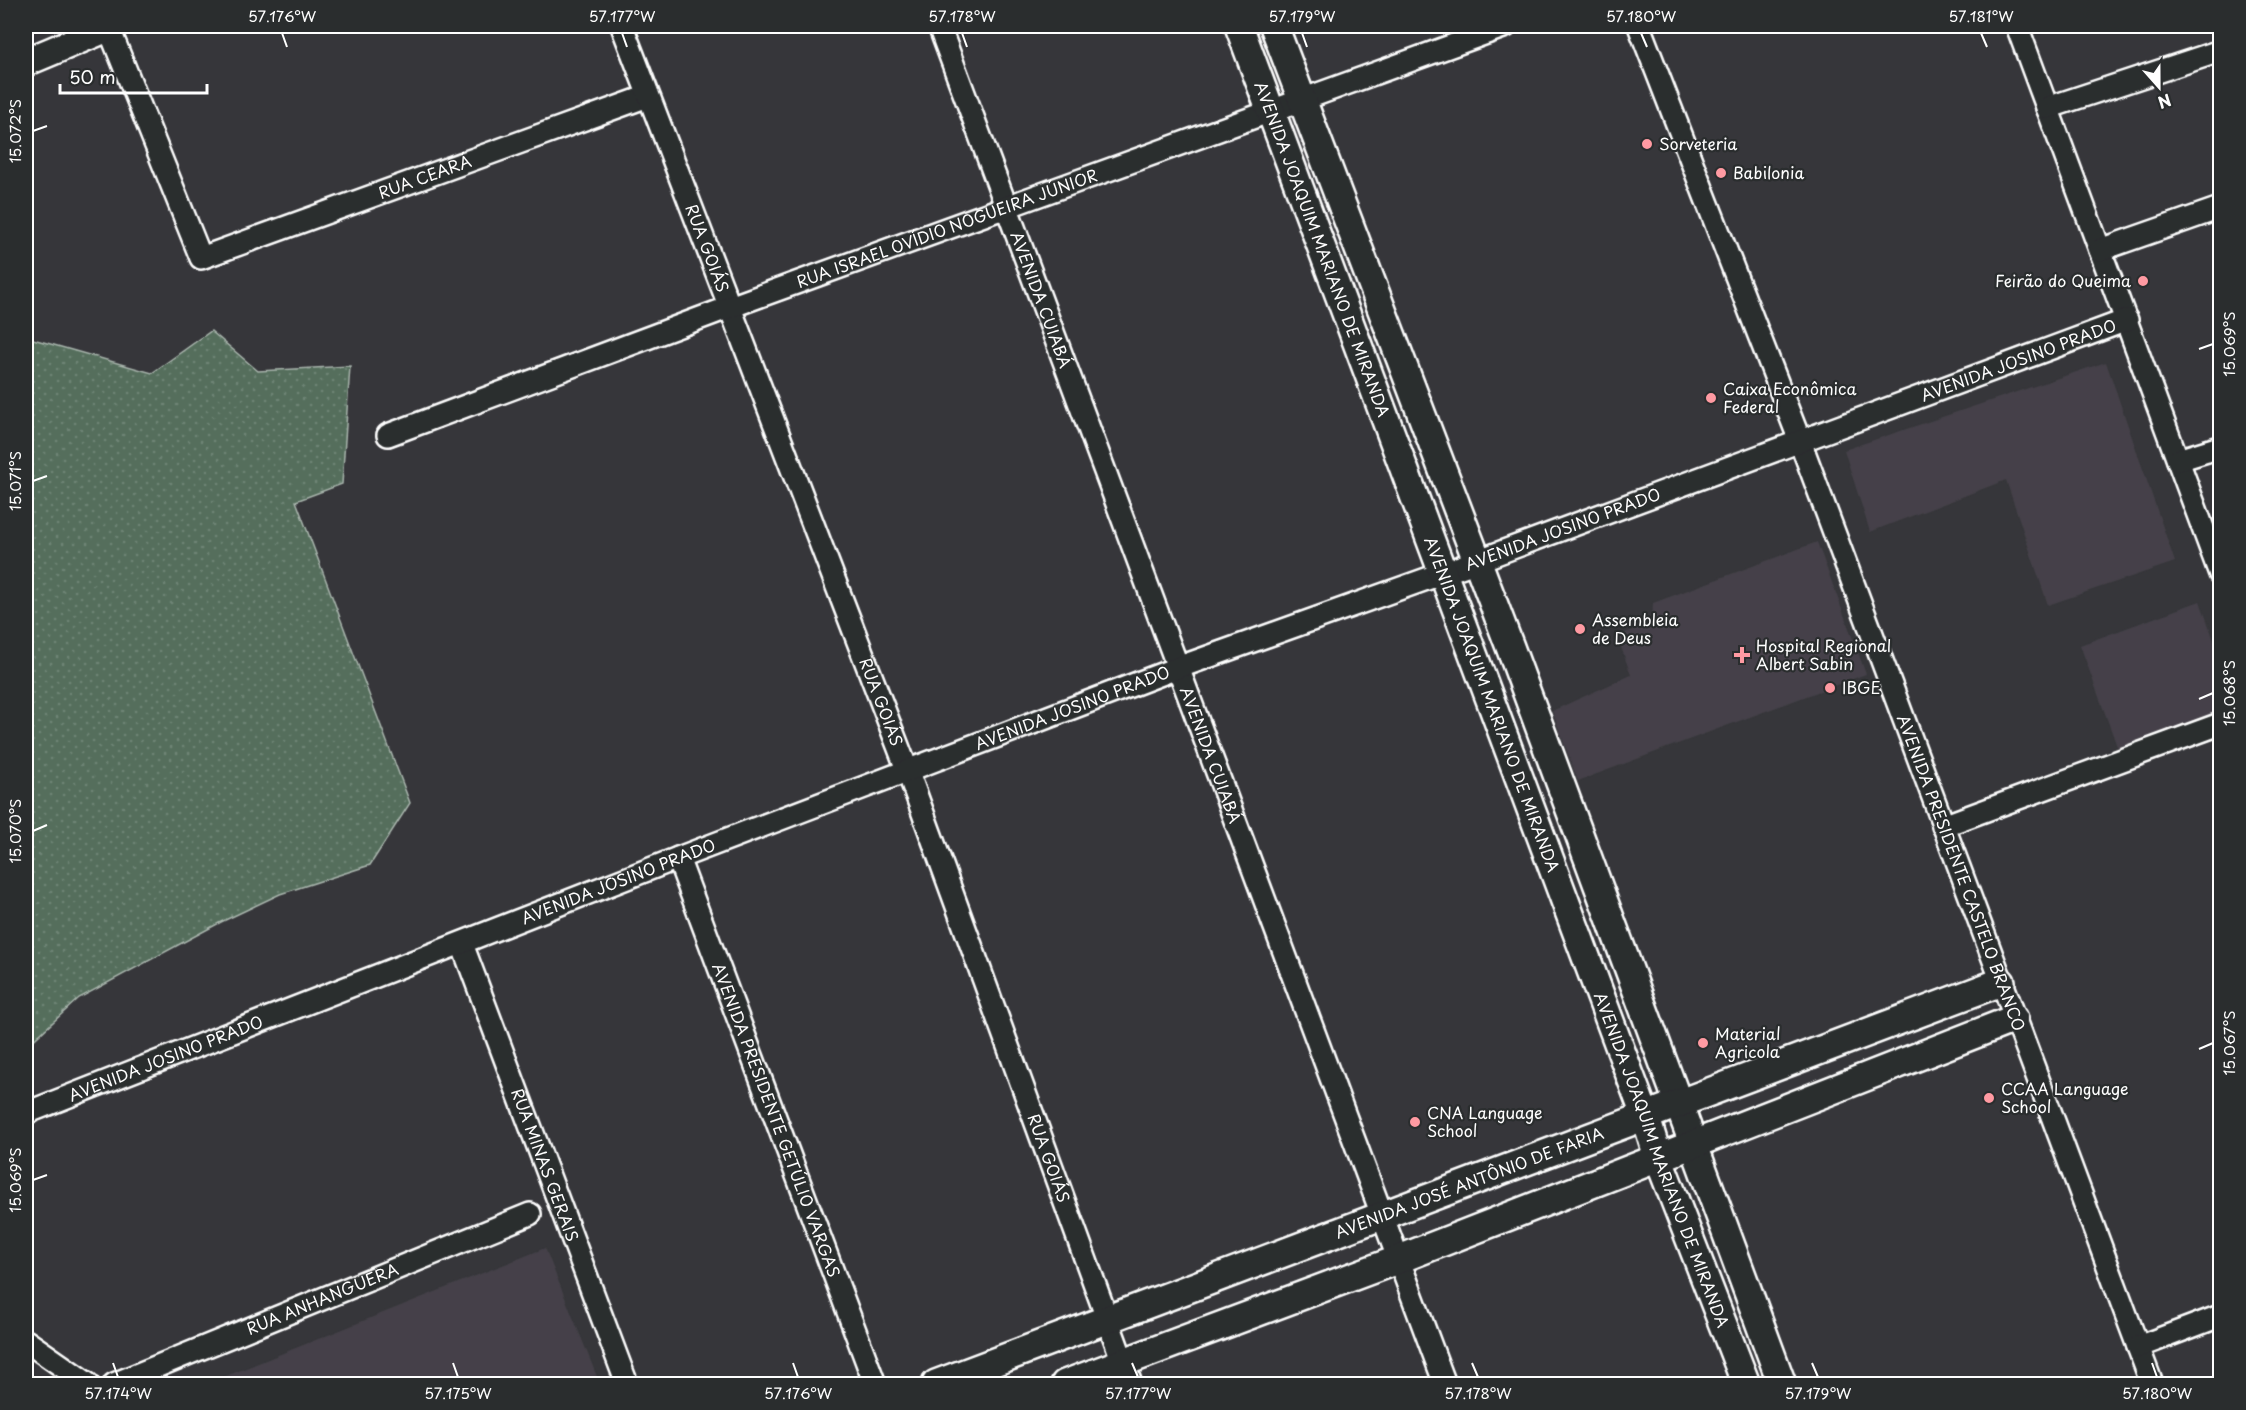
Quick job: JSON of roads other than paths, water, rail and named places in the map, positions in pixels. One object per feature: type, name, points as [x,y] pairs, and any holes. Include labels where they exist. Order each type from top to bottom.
[{"type":"street","name":"RUA CEARÁ","points":[[110,26],[201,258],[648,96]]},
{"type":"street","points":[[26,62],[110,26]]},
{"type":"street","name":"RUA GOIÁS","points":[[622,26],[909,772],[1127,1374]]},
{"type":"street","name":"AVENIDA CUIABÁ","points":[[939,26],[1445,1384]]},
{"type":"street","name":"AVENIDA JOAQUIM MARIANO DE MIRANDA","points":[[1239,26],[1514,760],[1646,1118],[1658,1157],[1746,1384]]},
{"type":"street","name":"AVENIDA JOAQUIM MARIANO DE MIRANDA","points":[[1274,26],[1477,561],[1691,1146],[1782,1384]]},
{"type":"street","name":"RUA ISRAEL OVÍDIO NOGUEIRA JÚNIOR","points":[[388,435],[730,307],[1506,26]]},
{"type":"street","name":"AVENIDA PRESIDENTE CASTELO BRANCO","points":[[1639,26],[1800,441],[2152,1384]]},
{"type":"street","points":[[2017,26],[2220,574]]},
{"type":"street","points":[[2047,108],[2220,51]]},
{"type":"street","points":[[2100,250],[2220,208]]},
{"type":"street","name":"AVENIDA JOSINO PRADO","points":[[26,1113],[678,858],[909,772],[1177,668],[1477,561],[2127,320]]},
{"type":"street","points":[[2178,460],[2220,447]]},
{"type":"street","points":[[1943,826],[2220,724]]},
{"type":"street","points":[[1514,760],[1546,746]]},
{"type":"street","name":"AVENIDA PRESIDENTE GETÚLIO VARGAS","points":[[678,858],[874,1384]]},
{"type":"street","name":"RUA MINAS GERAIS","points":[[462,944],[627,1384]]},
{"type":"street","name":"AVENIDA JOSÉ ANTÔNIO DE FARIA","points":[[936,1384],[1382,1218],[2001,982]]},
{"type":"street","points":[[1065,1384],[1127,1374],[1397,1260],[2014,1019]]},
{"type":"street","name":"RUA ANHANGUERA","points":[[114,1384],[530,1214]]},
{"type":"street","points":[[2138,1347],[2220,1316]]},
{"type":"street","points":[[26,1341],[88,1384]]},
{"type":"place","name":"Sorveteria","points":[[1647,144]]},
{"type":"place","name":"Babilonia","points":[[1721,173]]},
{"type":"place","name":"Feirão do Queima","points":[[2143,281]]},
{"type":"place","name":"Caixa Econômica Federal","points":[[1711,398]]},
{"type":"place","name":"Assembleia de Deus","points":[[1580,629]]},
{"type":"place","name":"Hospital Regional Albert Sabin","points":[[1742,655]]},
{"type":"place","name":"IBGE","points":[[1830,688]]},
{"type":"place","name":"Material Agricola","points":[[1703,1043]]},
{"type":"place","name":"CCAA Language School","points":[[1989,1098]]},
{"type":"place","name":"CNA Language School","points":[[1415,1122]]}]
